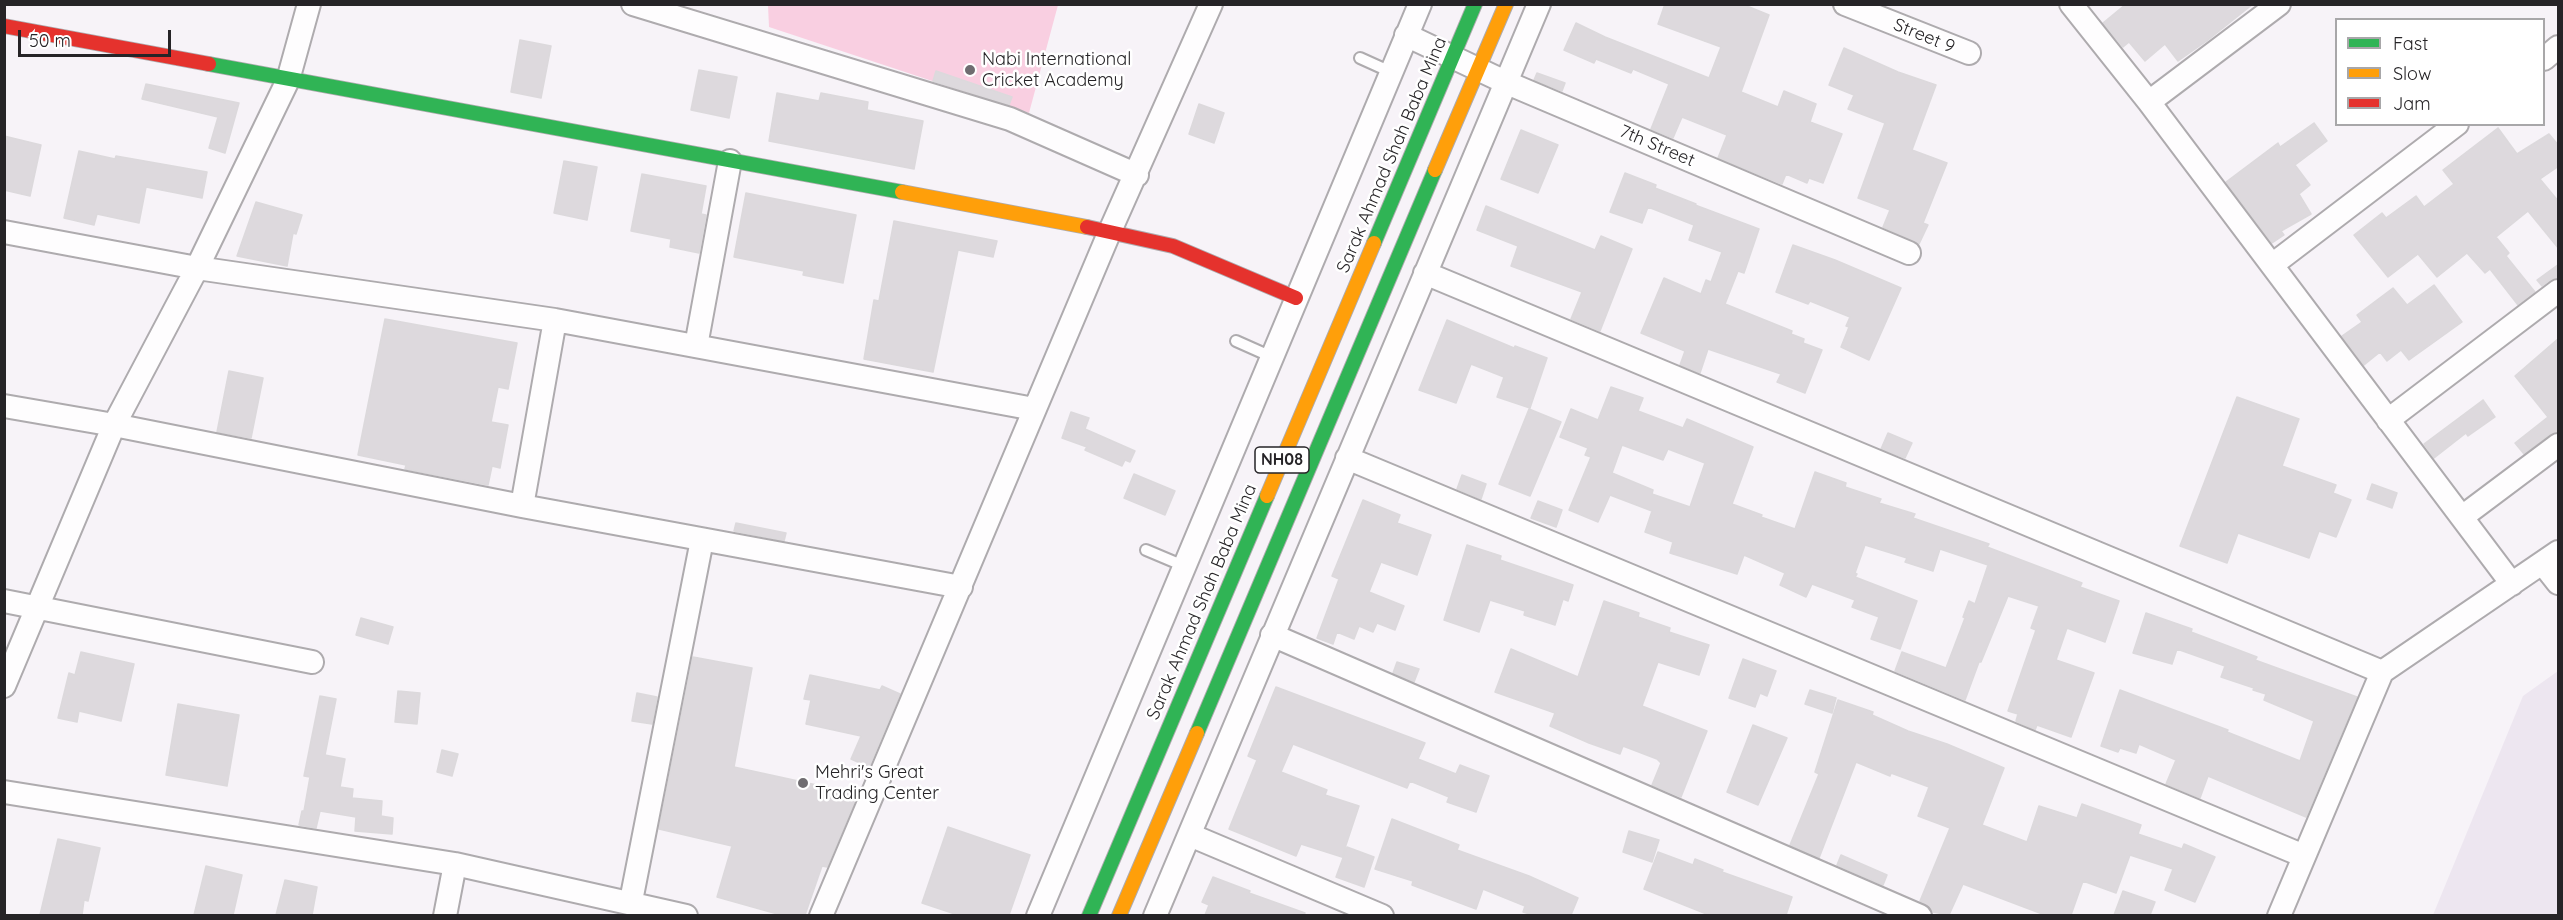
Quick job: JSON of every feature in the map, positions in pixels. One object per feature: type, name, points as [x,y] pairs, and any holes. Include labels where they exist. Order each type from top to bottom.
[{"type":"main road","name":"Sarak Ahmad Shah Baba Mina","points":[[1089,915],[1475,4]]},
{"type":"main road","name":"NH08","points":[[1119,915],[1506,4]]},
{"type":"main road","points":[[4,26],[1110,231],[1173,246],[1296,298]]},
{"type":"street","points":[[4,686],[114,425],[197,268],[288,80],[309,4]]},
{"type":"street","points":[[633,4],[1010,119],[1137,175]]},
{"type":"street","points":[[821,915],[1110,231],[1137,175],[1211,4]]},
{"type":"street","points":[[1038,915],[1420,4]]},
{"type":"street","points":[[1155,915],[1539,4]]},
{"type":"street","name":"Street 9","points":[[1845,4],[1969,53]]},
{"type":"street","points":[[2071,4],[2149,102],[2512,584]]},
{"type":"street","points":[[2149,102],[2278,4]]},
{"type":"street","name":"7th Street","points":[[1406,35],[1477,70],[1909,253]]},
{"type":"street","points":[[2545,57],[2559,47]]},
{"type":"street","points":[[2272,266],[2454,126]]},
{"type":"street","points":[[696,346],[730,160]]},
{"type":"street","points":[[4,232],[197,268],[555,320],[1034,409]]},
{"type":"street","points":[[1425,273],[2382,672]]},
{"type":"street","points":[[2388,420],[2559,291]]},
{"type":"street","points":[[522,506],[555,320]]},
{"type":"street","points":[[4,406],[114,425],[522,506],[961,587]]},
{"type":"street","points":[[2462,517],[2559,445]]},
{"type":"street","points":[[1347,458],[2304,856]]},
{"type":"street","points":[[631,901],[702,540]]},
{"type":"street","points":[[2279,915],[2382,672],[2551,558],[2559,584]]},
{"type":"street","points":[[4,601],[312,662]]},
{"type":"street","points":[[1272,635],[1920,915]]},
{"type":"street","points":[[4,792],[455,864],[631,901],[686,915]]},
{"type":"street","points":[[1190,835],[1382,915]]},
{"type":"street","points":[[445,915],[455,864]]},
{"type":"lane","points":[[1360,58],[1391,72]]},
{"type":"lane","points":[[1236,341],[1272,357]]},
{"type":"lane","points":[[1146,550],[1184,566]]},
{"type":"shaded area","name":"Nabi International Cricket Academy","points":[[768,5],[1058,5],[1029,113],[769,27]]},
{"type":"shaded area","points":[[2558,671],[2558,915],[2433,915],[2523,696]]},
{"type":"building","points":[[1665,4],[1742,4],[1769,15],[1741,92],[1778,107],[1784,91],[1816,104],[1810,122],[1842,134],[1823,183],[1809,178],[1807,183],[1786,174],[1782,184],[1718,158],[1727,135],[1682,117],[1673,138],[1651,129],[1669,84],[1633,69],[1631,73],[1596,59],[1594,63],[1564,50],[1576,23],[1605,37],[1709,78],[1721,47],[1658,24]]},
{"type":"building","points":[[2126,4],[2253,4],[2178,61],[2165,44],[2145,61],[2129,42],[2123,47],[2103,23]]},
{"type":"building","points":[[520,40],[551,46],[541,98],[511,92]]},
{"type":"building","points":[[1844,48],[1898,72],[1936,85],[1912,150],[1947,163],[1923,223],[1928,225],[1919,244],[1883,227],[1890,210],[1858,198],[1885,123],[1848,109],[1854,95],[1829,85]]},
{"type":"building","points":[[699,70],[737,77],[729,118],[691,110]]},
{"type":"building","points":[[936,71],[1012,97],[1009,105],[933,81]]},
{"type":"building","points":[[1537,73],[1565,83],[1562,91],[1534,80]]},
{"type":"building","points":[[146,84],[239,103],[225,153],[209,148],[218,117],[142,99]]},
{"type":"building","points":[[777,93],[819,101],[821,93],[868,102],[867,110],[923,121],[914,169],[769,141]]},
{"type":"building","points":[[1199,104],[1224,113],[1214,143],[1189,134]]},
{"type":"building","points":[[2314,123],[2327,141],[2295,165],[2310,185],[2299,194],[2311,214],[2281,231],[2284,235],[2272,243],[2226,182],[2278,143],[2280,147]]},
{"type":"building","points":[[2498,128],[2517,154],[2549,134],[2559,146],[2559,166],[2540,179],[2559,202],[2559,249],[2528,211],[2496,237],[2509,253],[2506,256],[2535,292],[2518,305],[2490,269],[2485,273],[2467,253],[2437,277],[2418,254],[2388,277],[2354,235],[2382,213],[2386,218],[2416,196],[2424,207],[2454,184],[2443,170]]},
{"type":"building","points":[[1521,130],[1558,145],[1538,193],[1501,179]]},
{"type":"building","points":[[4,136],[41,145],[30,196],[4,190]]},
{"type":"building","points":[[79,151],[115,159],[116,156],[207,172],[202,198],[146,187],[139,223],[97,214],[94,225],[64,218]]},
{"type":"building","points":[[564,161],[597,167],[587,220],[554,213]]},
{"type":"building","points":[[1625,173],[1656,185],[1655,188],[1695,205],[1759,229],[1744,273],[1738,271],[1725,304],[1792,331],[1791,334],[1804,339],[1803,343],[1822,350],[1805,393],[1777,382],[1781,374],[1708,349],[1700,373],[1680,365],[1685,351],[1641,333],[1664,278],[1701,294],[1706,280],[1711,282],[1722,252],[1689,240],[1694,225],[1648,207],[1642,223],[1610,212]]},
{"type":"building","points":[[642,174],[706,186],[701,214],[706,215],[699,253],[670,247],[671,239],[631,231]]},
{"type":"building","points":[[746,193],[856,215],[843,283],[803,275],[804,271],[734,257]]},
{"type":"building","points":[[256,202],[302,215],[296,234],[293,233],[287,266],[237,256]]},
{"type":"building","points":[[1486,206],[1595,250],[1601,236],[1632,249],[1600,331],[1571,319],[1582,292],[1511,266],[1518,246],[1477,230]]},
{"type":"building","points":[[894,221],[997,241],[993,257],[958,250],[933,372],[864,359],[874,300],[879,301]]},
{"type":"building","points":[[1793,245],[1901,288],[1869,360],[1841,347],[1849,327],[1846,326],[1850,317],[1810,301],[1808,304],[1776,292]]},
{"type":"building","points":[[2559,264],[2559,278],[2550,280],[2542,286],[2537,280]]},
{"type":"building","points":[[2434,285],[2462,322],[2409,360],[2401,350],[2387,361],[2380,352],[2364,365],[2342,336],[2362,322],[2357,315],[2393,288],[2407,305]]},
{"type":"building","points":[[385,319],[517,343],[508,389],[498,387],[491,422],[508,425],[500,468],[492,466],[488,485],[405,469],[406,465],[358,455]]},
{"type":"building","points":[[1447,320],[1514,348],[1515,346],[1547,358],[1530,408],[1497,397],[1504,377],[1471,364],[1456,403],[1419,390]]},
{"type":"building","points":[[2559,338],[2559,432],[2550,434],[2524,454],[2515,443],[2548,417],[2515,376]]},
{"type":"building","points":[[229,371],[263,378],[251,438],[217,432]]},
{"type":"building","points":[[1611,387],[1643,398],[1638,411],[1683,428],[1687,419],[1753,447],[1732,504],[1795,529],[1815,472],[1846,483],[1845,487],[1881,499],[1879,503],[1915,514],[1913,518],[1989,544],[1987,547],[2082,583],[2080,587],[2119,601],[2105,642],[2067,628],[2056,660],[2094,673],[2071,737],[2037,725],[2035,730],[2016,721],[2018,714],[2008,711],[2036,630],[2031,628],[2039,606],[2008,596],[1965,700],[1895,671],[1902,652],[1946,668],[1969,601],[1975,604],[1988,565],[1940,549],[1933,571],[1905,562],[1907,558],[1865,545],[1855,577],[1917,601],[1900,649],[1871,639],[1879,617],[1852,607],[1855,600],[1812,584],[1806,597],[1780,585],[1785,573],[1744,555],[1737,574],[1670,553],[1673,542],[1645,532],[1652,511],[1610,495],[1598,522],[1569,510],[1591,457],[1585,455],[1588,448],[1560,437],[1571,409],[1598,420]],"holes":[[[1622,445],[1663,460],[1668,449],[1705,463],[1690,507],[1652,494],[1653,490],[1612,473]]]},
{"type":"building","points":[[2237,397],[2299,419],[2282,466],[2336,485],[2333,493],[2351,500],[2336,537],[2319,531],[2309,558],[2238,533],[2227,563],[2180,546]]},
{"type":"building","points":[[2483,400],[2495,417],[2468,436],[2466,433],[2434,458],[2424,444]]},
{"type":"building","points":[[1529,409],[1561,422],[1530,496],[1499,484]]},
{"type":"building","points":[[1071,412],[1089,418],[1085,429],[1135,451],[1130,462],[1125,460],[1122,466],[1085,450],[1087,447],[1062,438]]},
{"type":"building","points":[[1888,433],[1912,443],[1905,458],[1881,449]]},
{"type":"building","points":[[1134,474],[1175,491],[1165,515],[1124,498]]},
{"type":"building","points":[[1462,475],[1486,484],[1481,499],[1457,489]]},
{"type":"building","points":[[2372,484],[2397,493],[2392,508],[2367,499]]},
{"type":"building","points":[[1363,500],[1400,515],[1397,523],[1431,535],[1417,575],[1381,562],[1369,592],[1404,606],[1395,630],[1377,623],[1373,632],[1359,626],[1354,639],[1337,632],[1333,644],[1317,638],[1339,579],[1332,576]]},
{"type":"building","points":[[1538,501],[1562,510],[1556,527],[1531,518]]},
{"type":"building","points":[[736,523],[786,533],[784,541],[734,531]]},
{"type":"building","points":[[1467,545],[1501,556],[1500,560],[1573,585],[1568,601],[1563,599],[1555,625],[1524,615],[1525,611],[1490,600],[1479,632],[1444,620]]},
{"type":"building","points":[[1604,601],[1639,613],[1638,617],[1670,628],[1669,632],[1709,645],[1699,675],[1658,662],[1642,706],[1707,731],[1681,797],[1652,785],[1661,763],[1657,759],[1623,746],[1620,754],[1589,743],[1550,726],[1555,713],[1495,692],[1511,649],[1578,677]]},
{"type":"building","points":[[2146,613],[2192,629],[2191,632],[2257,657],[2255,660],[2357,697],[2306,817],[2208,776],[2200,798],[2166,784],[2176,760],[2139,744],[2136,753],[2120,748],[2118,752],[2101,746],[2120,690],[2228,730],[2227,732],[2300,761],[2314,721],[2264,700],[2266,694],[2253,690],[2254,688],[2221,677],[2225,666],[2177,649],[2172,664],[2133,653]]},
{"type":"building","points":[[361,618],[393,627],[388,644],[356,635]]},
{"type":"building","points":[[81,652],[134,664],[121,721],[79,711],[77,722],[58,718],[69,673],[75,675]]},
{"type":"building","points":[[693,657],[752,668],[734,767],[858,794],[827,867],[822,866],[805,915],[781,915],[717,897],[732,846],[659,829]]},
{"type":"building","points":[[1743,659],[1776,671],[1767,696],[1760,693],[1755,707],[1729,698]]},
{"type":"building","points":[[1397,662],[1419,669],[1414,682],[1393,673]]},
{"type":"building","points":[[810,675],[880,690],[882,686],[900,694],[869,767],[851,759],[861,736],[806,724],[811,700],[804,699]]},
{"type":"building","points":[[1276,687],[1425,743],[1418,759],[1456,774],[1460,765],[1489,776],[1476,812],[1447,802],[1449,797],[1410,781],[1407,788],[1293,744],[1281,772],[1327,790],[1325,795],[1359,806],[1342,857],[1301,844],[1296,856],[1229,829],[1257,760],[1248,756]]},
{"type":"building","points":[[1810,690],[1836,698],[1832,713],[1805,704]]},
{"type":"building","points":[[398,691],[420,693],[417,724],[395,722]]},
{"type":"building","points":[[637,693],[657,697],[652,724],[632,721]]},
{"type":"building","points":[[320,696],[336,699],[325,755],[345,759],[340,787],[353,789],[352,798],[382,801],[381,816],[393,818],[392,834],[355,831],[356,817],[320,811],[316,828],[299,825],[310,777],[304,776]]},
{"type":"building","points":[[1838,700],[1873,712],[1872,715],[1908,731],[1947,744],[2004,768],[1982,825],[2027,842],[2039,806],[2077,818],[2082,804],[2141,825],[2138,834],[2182,849],[2184,844],[2215,857],[2195,902],[2165,890],[2173,869],[2130,855],[2116,893],[2083,881],[2071,915],[2045,915],[1963,884],[1949,915],[1933,912],[1920,901],[1950,828],[1918,816],[1929,787],[1891,773],[1890,776],[1856,762],[1819,858],[1790,845],[1819,774],[1815,772]]},
{"type":"building","points":[[178,704],[239,715],[227,786],[166,775]]},
{"type":"building","points":[[1753,725],[1787,738],[1758,805],[1727,792]]},
{"type":"building","points":[[442,750],[458,754],[452,776],[437,772]]},
{"type":"building","points":[[1392,819],[1459,845],[1457,850],[1529,876],[1578,898],[1571,915],[1533,915],[1523,912],[1525,906],[1483,889],[1476,909],[1412,885],[1413,881],[1375,869]]},
{"type":"building","points":[[948,827],[1030,855],[1009,915],[958,915],[922,903]]},
{"type":"building","points":[[1629,831],[1659,840],[1652,862],[1623,852]]},
{"type":"building","points":[[58,839],[100,848],[88,901],[84,900],[82,915],[40,915]]},
{"type":"building","points":[[1347,847],[1374,857],[1364,887],[1336,877]]},
{"type":"building","points":[[1658,852],[1693,865],[1695,859],[1723,870],[1722,872],[1792,897],[1786,915],[1709,915],[1644,889]]},
{"type":"building","points":[[1841,855],[1887,875],[1883,885],[1837,865]]},
{"type":"building","points":[[206,866],[242,875],[233,915],[194,915]]},
{"type":"building","points":[[1213,877],[1305,913],[1304,915],[1205,915],[1209,905],[1202,902]]},
{"type":"building","points":[[285,880],[317,887],[312,915],[276,915]]},
{"type":"building","points":[[2123,891],[2155,902],[2150,915],[2114,915]]},
{"type":"traffic: fast","points":[[1374,243],[1475,4]]},
{"type":"traffic: fast","points":[[209,64],[902,192]]},
{"type":"traffic: fast","points":[[1197,733],[1435,170]]},
{"type":"traffic: fast","points":[[1089,916],[1267,496]]},
{"type":"traffic: slow","points":[[1435,170],[1506,4]]},
{"type":"traffic: slow","points":[[902,192],[1087,227]]},
{"type":"traffic: slow","points":[[1267,496],[1374,243]]},
{"type":"traffic: slow","points":[[1119,916],[1197,733]]},
{"type":"traffic: jam","points":[[4,26],[209,64]]},
{"type":"traffic: jam","points":[[1087,227],[1173,246],[1296,298]]},
{"type":"place","name":"Nabi International Cricket Academy","points":[[970,70]]},
{"type":"place","name":"Mehri's Great Trading Center","points":[[803,783]]}]
